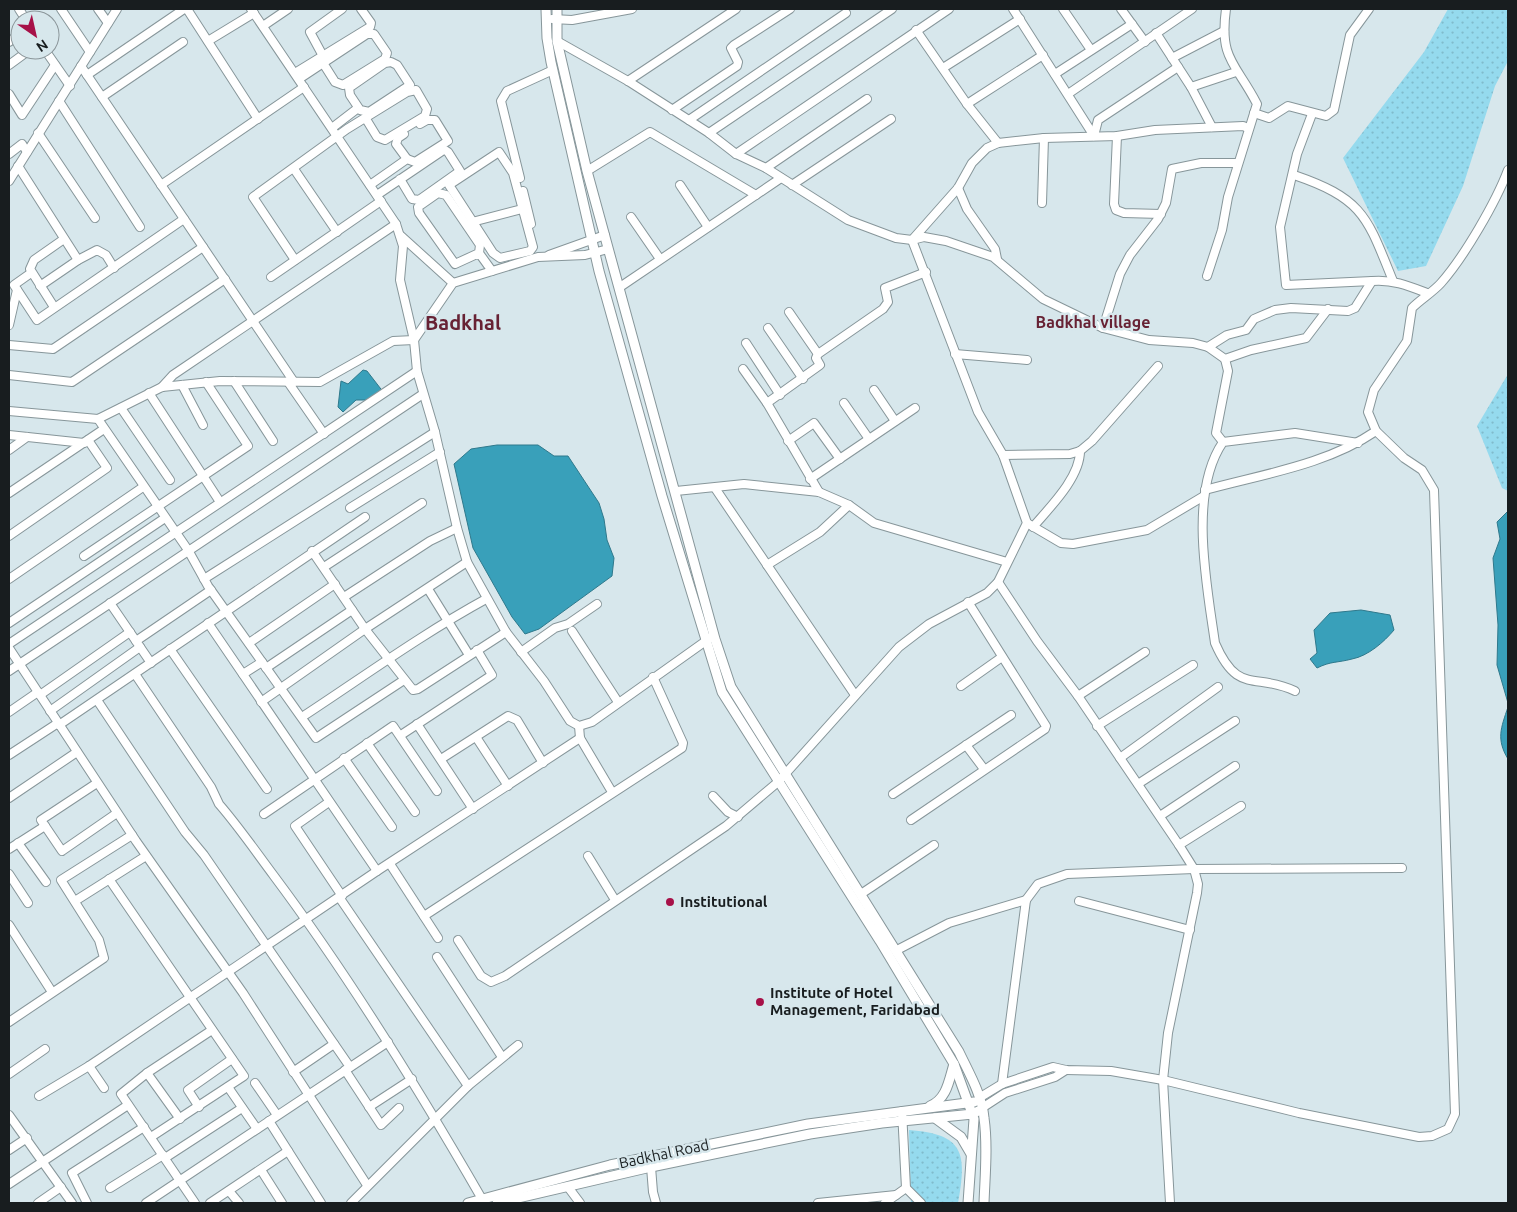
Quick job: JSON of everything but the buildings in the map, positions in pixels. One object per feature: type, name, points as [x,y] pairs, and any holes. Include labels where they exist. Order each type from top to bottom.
[{"type":"street","points":[[61,9],[90,52]]},
{"type":"street","points":[[98,9],[108,23]]},
{"type":"street","points":[[9,181],[117,9]]},
{"type":"street","points":[[87,75],[185,9],[258,119]]},
{"type":"street","points":[[263,26],[288,9]]},
{"type":"street","points":[[297,76],[323,60],[367,34],[374,34],[387,53],[385,59],[343,85],[335,82],[323,60],[310,32],[342,9]]},
{"type":"street","points":[[323,60],[372,25],[361,9]]},
{"type":"street","points":[[557,9],[557,41],[587,171],[714,635],[731,687],[959,1052],[982,1108],[986,1154],[984,1203]]},
{"type":"street","points":[[546,13],[556,20],[588,18],[632,9]]},
{"type":"street","points":[[628,82],[736,9]]},
{"type":"street","points":[[672,110],[737,66],[738,62],[731,48],[734,45],[790,9]]},
{"type":"street","points":[[709,133],[892,9]]},
{"type":"street","points":[[736,154],[948,9]]},
{"type":"street","points":[[1013,9],[1094,136]]},
{"type":"street","points":[[1063,9],[1091,50]]},
{"type":"street","points":[[1133,9],[1123,11],[1145,42]]},
{"type":"street","points":[[1068,94],[1192,9]]},
{"type":"street","points":[[1207,276],[1222,230],[1228,197],[1248,128],[1257,104],[1236,72],[1224,47],[1226,9]]},
{"type":"street","points":[[1254,113],[1269,118],[1288,106],[1312,114],[1326,116],[1334,110],[1350,35],[1369,9]]},
{"type":"street","points":[[208,41],[253,11],[396,224],[403,246],[400,280],[414,340],[417,371],[422,394],[435,432],[457,528],[467,562],[506,632],[544,681],[570,721],[579,726],[592,722],[714,635]]},
{"type":"street","points":[[546,13],[553,70],[591,238],[662,496],[722,692],[954,1064],[973,1114],[968,1203]]},
{"type":"street","points":[[689,120],[846,13]]},
{"type":"street","points":[[942,68],[1020,19]]},
{"type":"street","points":[[1055,74],[1132,24]]},
{"type":"street","points":[[916,30],[967,104],[998,143]]},
{"type":"street","points":[[1172,58],[1224,31]]},
{"type":"street","points":[[1156,33],[1191,87],[1212,127]]},
{"type":"street","points":[[557,41],[689,120],[736,154],[766,168],[848,220],[888,236],[912,240],[924,237],[946,241],[998,259],[1043,299],[1103,328],[1149,340],[1193,343],[1208,347],[1225,360],[1228,371],[1216,433],[1223,442]]},
{"type":"street","points":[[102,97],[183,42]]},
{"type":"street","points":[[967,104],[1043,55]]},
{"type":"street","points":[[52,60],[70,86]]},
{"type":"street","points":[[392,62],[397,65],[410,82],[408,88],[370,112],[358,108],[350,95],[349,88],[385,63],[392,62]]},
{"type":"street","points":[[9,94],[22,115],[55,65]]},
{"type":"street","points":[[81,66],[253,321],[324,434]]},
{"type":"street","points":[[1094,136],[1098,120],[1178,67]]},
{"type":"street","points":[[538,257],[525,208],[513,173],[502,154],[498,152],[449,185],[496,257],[530,251],[533,247],[525,208],[501,101],[507,91],[553,70]]},
{"type":"street","points":[[1191,87],[1236,72]]},
{"type":"street","points":[[162,185],[304,87]]},
{"type":"street","points":[[295,260],[253,197],[338,138],[347,129],[413,89],[416,90],[427,109],[425,116],[384,140],[377,137],[366,119]]},
{"type":"street","points":[[766,168],[867,99]]},
{"type":"street","points":[[59,102],[140,227]]},
{"type":"street","points":[[332,128],[358,108]]},
{"type":"street","points":[[1312,114],[1297,154],[1294,175],[1280,228],[1286,284],[1393,282],[1427,293]]},
{"type":"street","points":[[792,186],[892,118]]},
{"type":"street","points":[[434,120],[448,141],[415,162],[407,159],[396,144],[398,138],[424,121],[434,120]]},
{"type":"street","points":[[912,240],[958,188],[972,163],[987,148],[998,143],[1044,138],[1117,136],[1155,130],[1243,126],[1248,128]]},
{"type":"street","points":[[587,171],[650,132],[756,195]]},
{"type":"street","points":[[38,134],[95,218]]},
{"type":"street","points":[[1117,136],[1114,204],[1116,210],[1124,214],[1161,214]]},
{"type":"street","points":[[1042,203],[1044,138]]},
{"type":"street","points":[[9,154],[22,144],[27,152]]},
{"type":"street","points":[[271,278],[337,232],[400,179],[444,150],[448,152],[460,171],[419,200],[412,199],[400,179]]},
{"type":"street","points":[[370,186],[407,159]]},
{"type":"street","points":[[1103,328],[1120,274],[1130,255],[1147,235],[1166,203],[1171,172],[1174,168],[1201,163],[1238,163]]},
{"type":"street","points":[[18,166],[78,260]]},
{"type":"street","points":[[294,169],[337,232]]},
{"type":"street","points":[[970,1104],[1002,1084],[1053,1067],[1066,1070],[1111,1071],[1163,1080],[1300,1113],[1419,1137],[1441,1133],[1452,1124],[1454,1104],[1434,490],[1422,470],[1404,458],[1376,431],[1368,412],[1374,390],[1407,341],[1412,308],[1427,293],[1440,284],[1458,260],[1502,184],[1508,170]]},
{"type":"street","points":[[1294,175],[1326,186],[1350,201],[1370,225],[1393,282]]},
{"type":"street","points":[[620,287],[781,178]]},
{"type":"street","points":[[680,185],[708,227]]},
{"type":"street","points":[[958,188],[961,200],[994,249],[998,259]]},
{"type":"street","points":[[479,253],[455,264],[419,213],[418,206],[438,193],[446,195],[480,245],[479,253],[492,271]]},
{"type":"street","points":[[472,222],[525,208]]},
{"type":"street","points":[[631,217],[660,259]]},
{"type":"street","points":[[31,274],[14,285],[37,320],[184,219]]},
{"type":"street","points":[[162,387],[173,375],[396,224]]},
{"type":"street","points":[[547,256],[591,238],[605,235]]},
{"type":"street","points":[[401,236],[452,283]]},
{"type":"street","points":[[54,307],[31,274],[30,269],[34,260],[64,239]]},
{"type":"street","points":[[912,240],[926,272],[978,412],[1003,455],[1030,525],[1061,543],[1073,544],[1147,530],[1204,493],[1328,457],[1358,443],[1376,431]]},
{"type":"street","points":[[9,345],[52,349],[203,247]]},
{"type":"street","points":[[414,340],[452,283],[538,257],[571,256],[608,249]]},
{"type":"street","points":[[40,286],[78,260],[97,250],[106,255],[114,268]]},
{"type":"street","points":[[767,403],[820,365],[816,358],[818,354],[883,309],[888,302],[886,288],[926,272]]},
{"type":"street","points":[[9,376],[72,382],[225,279]]},
{"type":"street","points":[[1208,347],[1227,335],[1246,330],[1254,319],[1275,310],[1291,308],[1348,311],[1355,308],[1372,281]]},
{"type":"street","points":[[9,325],[17,290]]},
{"type":"street","points":[[1225,360],[1251,350],[1306,338],[1328,310]]},
{"type":"street","points":[[790,312],[818,354]]},
{"type":"street","points":[[768,328],[802,379]]},
{"type":"street","points":[[9,411],[98,419],[162,387],[234,381],[320,382],[393,341],[414,340]]},
{"type":"street","points":[[746,343],[780,394]]},
{"type":"street","points":[[956,354],[1027,360]]},
{"type":"street","points":[[1003,455],[1070,454],[1080,451],[1092,441],[1158,366]]},
{"type":"street","points":[[744,369],[767,403],[788,442],[819,492]]},
{"type":"street","points":[[9,644],[417,371]]},
{"type":"street","points":[[234,381],[273,441]]},
{"type":"street","points":[[84,556],[248,446],[206,382]]},
{"type":"street","points":[[182,385],[204,425]]},
{"type":"street","points":[[874,390],[895,421]]},
{"type":"street","points":[[149,393],[220,502]]},
{"type":"street","points":[[9,671],[422,394]]},
{"type":"street","points":[[844,403],[869,439]]},
{"type":"street","points":[[121,408],[170,480]]},
{"type":"street","points":[[810,479],[915,408]]},
{"type":"street","points":[[98,419],[188,550],[211,590],[316,738],[404,680]]},
{"type":"street","points":[[788,442],[814,423],[840,459]]},
{"type":"street","points":[[9,494],[104,429]]},
{"type":"street","points":[[204,579],[435,432]]},
{"type":"street","points":[[1223,442],[1295,433],[1358,443]]},
{"type":"street","points":[[9,435],[86,442],[107,468],[9,536]]},
{"type":"street","points":[[9,450],[27,437]]},
{"type":"street","points":[[1223,442],[1204,493],[1204,568],[1215,644],[1220,655],[1235,676],[1250,682],[1286,687],[1294,691]]},
{"type":"street","points":[[458,940],[481,976],[491,982],[496,981],[738,816],[778,782],[899,647],[930,624],[987,593],[998,582],[1007,562],[1030,525],[1064,490],[1076,467],[1080,451]]},
{"type":"street","points":[[350,508],[440,452]]},
{"type":"street","points":[[676,491],[744,484],[819,492],[849,505],[874,523],[1007,562]]},
{"type":"street","points":[[9,579],[143,487]]},
{"type":"street","points":[[715,488],[855,695]]},
{"type":"street","points":[[324,567],[422,503]]},
{"type":"street","points":[[767,565],[820,532],[849,505]]},
{"type":"street","points":[[9,756],[97,700],[312,550],[365,517]]},
{"type":"street","points":[[9,623],[166,518]]},
{"type":"street","points":[[344,597],[430,541],[457,528]]},
{"type":"street","points":[[312,550],[365,629],[409,687],[418,689],[506,632]]},
{"type":"street","points":[[261,702],[365,629],[467,562]]},
{"type":"street","points":[[998,582],[1037,641],[1078,696],[1160,816],[1194,869],[1198,884],[1168,1033],[1163,1080],[1170,1203]]},
{"type":"street","points":[[249,643],[335,584]]},
{"type":"street","points":[[428,589],[469,656]]},
{"type":"street","points":[[50,711],[211,590]]},
{"type":"street","points":[[302,717],[390,660],[447,620],[486,598]]},
{"type":"street","points":[[911,820],[1046,726],[968,602]]},
{"type":"street","points":[[110,603],[152,663]]},
{"type":"street","points":[[521,652],[555,628],[568,624],[597,604]]},
{"type":"street","points":[[242,674],[264,665],[352,610]]},
{"type":"street","points":[[208,622],[377,871]]},
{"type":"street","points":[[572,631],[618,702]]},
{"type":"street","points":[[9,712],[39,694],[130,632]]},
{"type":"street","points":[[9,648],[146,856],[228,972],[367,1186]]},
{"type":"street","points":[[170,649],[267,790]]},
{"type":"street","points":[[401,735],[492,675],[477,650]]},
{"type":"street","points":[[1078,696],[1145,652]]},
{"type":"street","points":[[961,686],[1002,657]]},
{"type":"street","points":[[1097,726],[1193,665]]},
{"type":"street","points":[[134,674],[211,787],[219,804],[306,919],[388,1042],[437,1119],[482,1199]]},
{"type":"street","points":[[424,916],[684,745],[653,677]]},
{"type":"street","points":[[1120,758],[1218,687]]},
{"type":"street","points":[[97,700],[185,832],[204,855],[334,1044],[381,1125],[399,1108]]},
{"type":"street","points":[[894,794],[1011,715]]},
{"type":"street","points":[[441,759],[508,716],[513,717],[543,763]]},
{"type":"street","points":[[1138,784],[1235,721]]},
{"type":"street","points":[[417,724],[474,809]]},
{"type":"street","points":[[264,814],[393,726],[401,735],[437,791]]},
{"type":"street","points":[[579,726],[580,738],[612,792]]},
{"type":"street","points":[[476,737],[508,786]]},
{"type":"street","points":[[39,1096],[89,1066],[377,871],[580,738]]},
{"type":"street","points":[[367,743],[415,812]]},
{"type":"street","points":[[966,745],[984,769]]},
{"type":"street","points":[[9,798],[77,752]]},
{"type":"street","points":[[344,758],[392,827]]},
{"type":"street","points":[[1160,816],[1235,766]]},
{"type":"street","points":[[97,783],[41,820],[62,850],[117,813]]},
{"type":"street","points":[[713,796],[728,812],[738,816]]},
{"type":"street","points":[[329,802],[295,826],[468,1086]]},
{"type":"street","points":[[1179,845],[1241,806]]},
{"type":"street","points":[[9,849],[45,826]]},
{"type":"street","points":[[9,1022],[104,958],[99,940],[61,880],[132,835]]},
{"type":"street","points":[[18,843],[46,882]]},
{"type":"street","points":[[861,894],[934,845]]},
{"type":"street","points":[[75,901],[146,856]]},
{"type":"street","points":[[588,856],[615,900]]},
{"type":"street","points":[[390,864],[438,938]]},
{"type":"street","points":[[1002,1084],[1026,900],[1038,884],[1067,874],[1194,869],[1402,868]]},
{"type":"street","points":[[9,874],[28,903]]},
{"type":"street","points":[[109,879],[244,1076],[151,1137]]},
{"type":"street","points":[[897,950],[949,923],[1026,900]]},
{"type":"street","points":[[1078,901],[1190,930]]},
{"type":"street","points":[[9,925],[52,992]]},
{"type":"street","points":[[437,957],[502,1057]]},
{"type":"street","points":[[904,982],[913,976]]},
{"type":"street","points":[[195,1203],[121,1094],[147,1073],[212,1030]]},
{"type":"street","points":[[146,1203],[388,1042]]},
{"type":"street","points":[[293,1072],[334,1044]]},
{"type":"street","points":[[351,1203],[468,1086],[518,1045]]},
{"type":"street","points":[[9,1074],[45,1049]]},
{"type":"street","points":[[199,1107],[188,1090],[232,1059]]},
{"type":"street","points":[[923,1109],[938,1102],[945,1092],[954,1064]]},
{"type":"street","points":[[89,1066],[104,1088]]},
{"type":"street","points":[[973,1114],[1006,1093],[1055,1077],[1066,1070]]},
{"type":"street","points":[[147,1073],[180,1119]]},
{"type":"street","points":[[370,1107],[412,1079]]},
{"type":"street","points":[[255,1083],[277,1115]]},
{"type":"street","points":[[228,1086],[257,1129]]},
{"type":"street","name":"Badkhal Road","points":[[468,1203],[610,1165],[808,1124],[864,1115],[970,1104]]},
{"type":"street","points":[[9,1184],[128,1105]]},
{"type":"street","points":[[110,1188],[242,1108]]},
{"type":"street","points":[[902,1111],[906,1188],[921,1203]]},
{"type":"street","name":"Badkhal Road","points":[[497,1203],[513,1201],[651,1167],[810,1134],[882,1123],[973,1114]]},
{"type":"street","points":[[9,1115],[72,1203]]},
{"type":"street","points":[[935,1118],[961,1137],[972,1156]]},
{"type":"street","points":[[269,1121],[322,1203]]},
{"type":"street","points":[[87,1203],[72,1173],[144,1127]]},
{"type":"street","points":[[9,1150],[27,1138]]},
{"type":"street","points":[[210,1203],[288,1151]]},
{"type":"street","points":[[651,1167],[656,1203]]},
{"type":"street","points":[[261,1170],[282,1203]]},
{"type":"street","points":[[38,1203],[61,1187]]},
{"type":"street","points":[[568,1187],[580,1203]]},
{"type":"street","points":[[885,1203],[906,1188]]},
{"type":"street","points":[[230,1191],[239,1203]]},
{"type":"street","points":[[818,1203],[898,1195]]},
{"type":"shaded area","points":[[1448,9],[1508,9],[1508,61],[1495,86],[1463,186],[1426,266],[1398,271],[1343,158],[1424,52]]},
{"type":"shaded area","points":[[363,370],[367,371],[384,393],[368,400],[356,400],[343,412],[338,407],[341,381],[348,384]]},
{"type":"shaded area","points":[[1508,374],[1508,491],[1502,488],[1477,426]]},
{"type":"shaded area","points":[[497,445],[538,445],[554,456],[568,456],[599,503],[604,519],[607,540],[614,558],[612,576],[539,629],[525,634],[512,617],[473,548],[454,464],[471,449]]},
{"type":"shaded area","points":[[1508,511],[1508,703],[1497,665],[1498,625],[1493,558],[1500,539],[1497,522]]},
{"type":"shaded area","points":[[1361,610],[1390,615],[1394,630],[1381,644],[1364,655],[1317,668],[1310,659],[1317,653],[1314,630],[1330,613]]},
{"type":"shaded area","points":[[1508,707],[1508,759],[1502,745],[1501,733]]},
{"type":"shaded area","points":[[909,1130],[941,1136],[958,1149],[962,1171],[958,1203],[911,1203]]},
{"type":"place","name":"Institutional","points":[[670,902]]},
{"type":"place","name":"Institute of Hotel Management, Faridabad","points":[[760,1002]]},
{"type":"district","name":"Badkhal village","points":[[1093,322]]},
{"type":"district","name":"Badkhal","points":[[463,323]]}]
